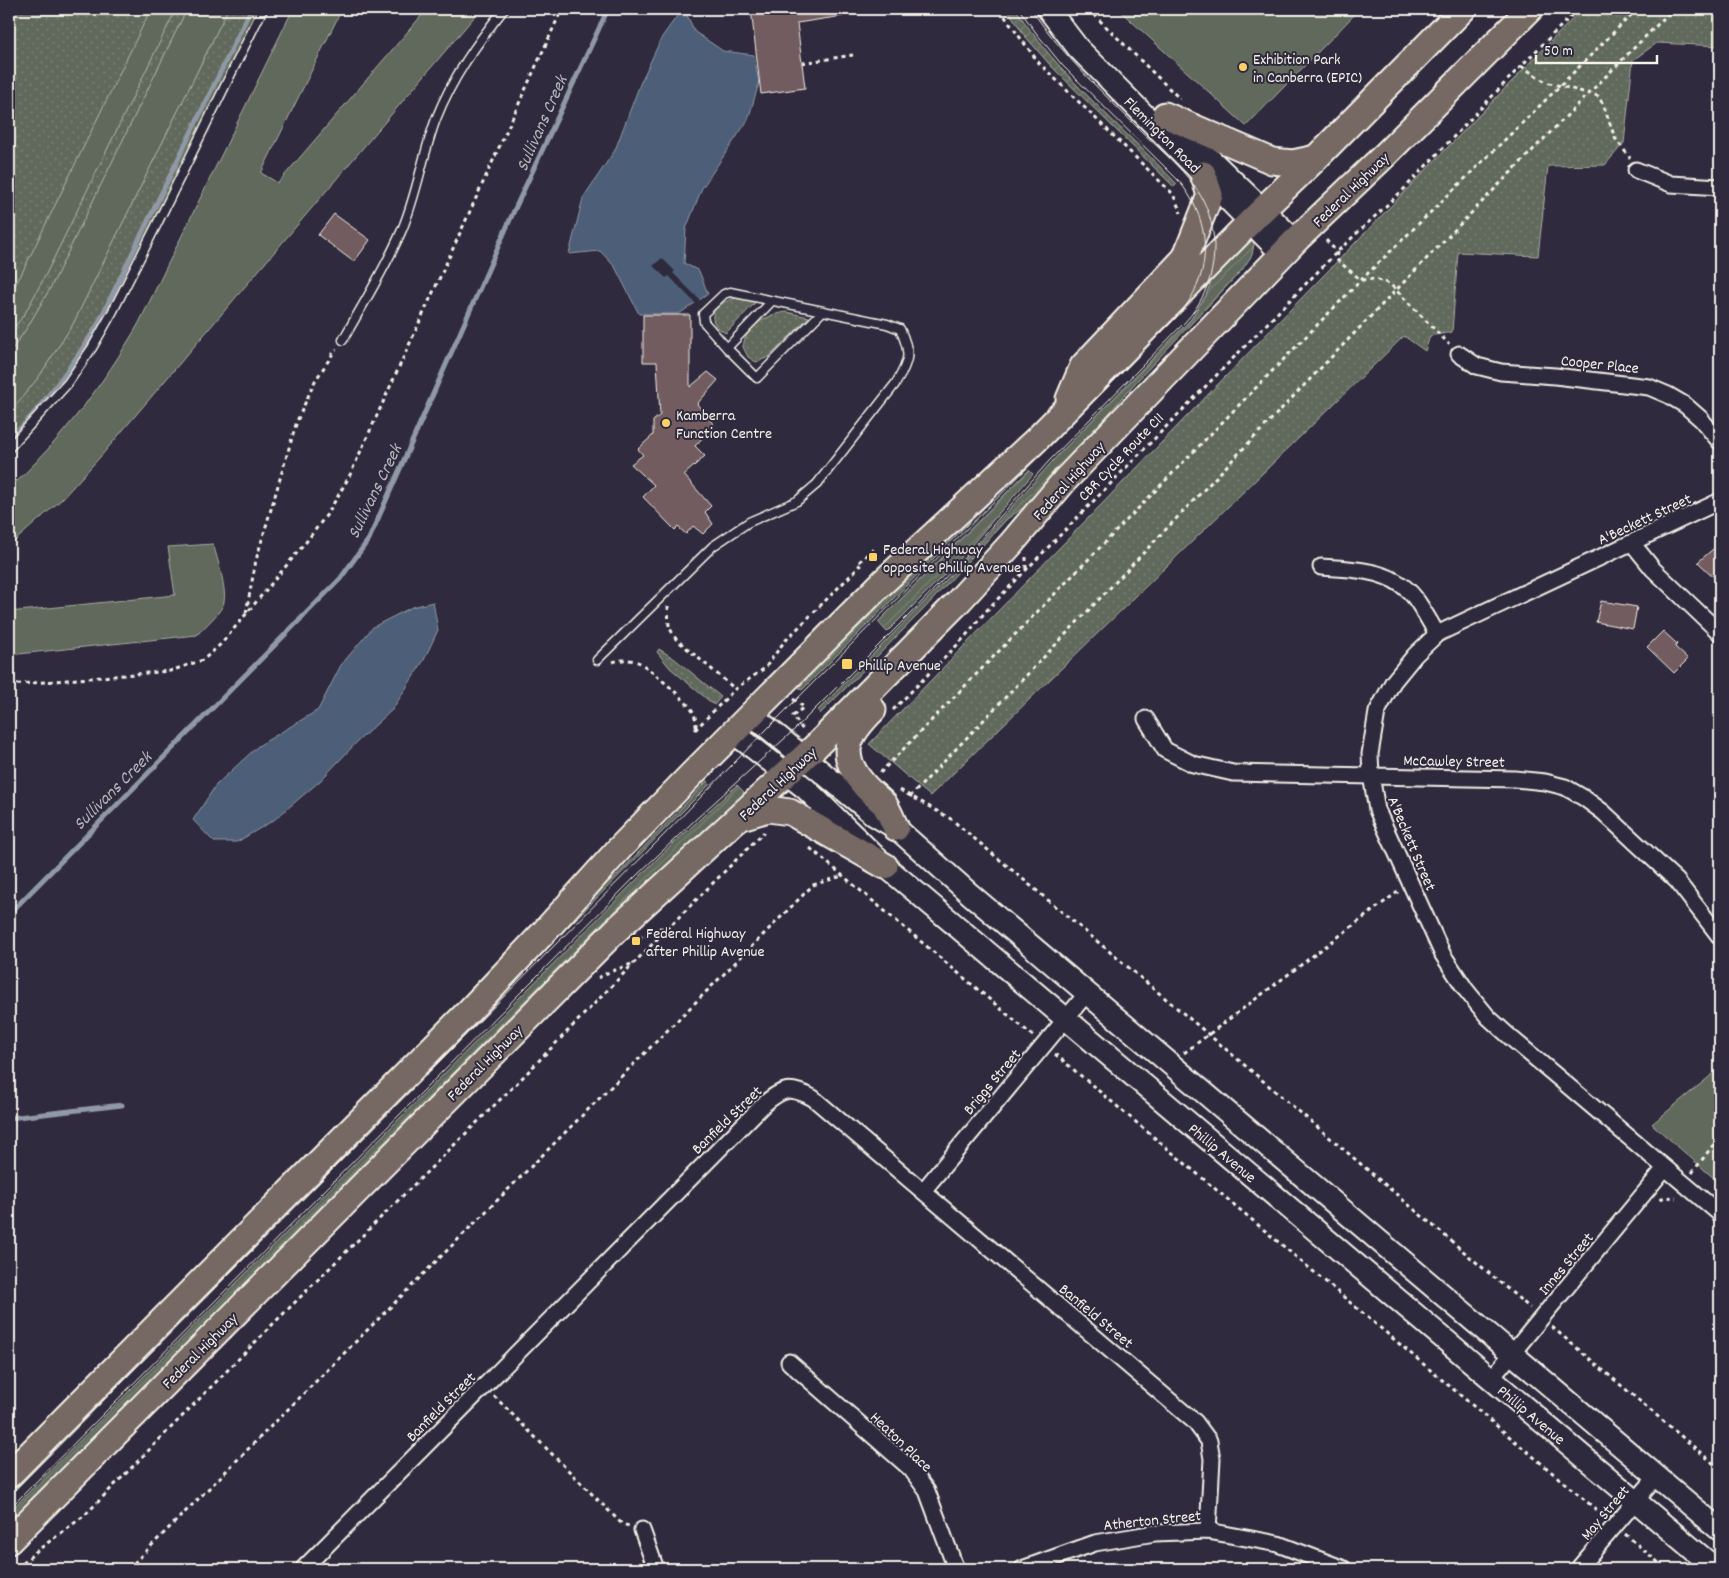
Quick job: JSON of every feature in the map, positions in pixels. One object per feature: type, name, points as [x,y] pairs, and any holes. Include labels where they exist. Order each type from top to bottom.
[{"type":"highway","points":[[9,1475],[469,1011],[620,848],[882,583],[974,499],[1063,413],[1256,215],[1316,158],[1463,9]]},
{"type":"highway","name":"Federal Highway","points":[[9,1541],[615,931],[795,766],[956,604],[1011,544],[1065,480],[1289,248],[1387,153],[1530,9]]},
{"type":"highway","points":[[1175,109],[1272,161],[1293,163],[1316,158]]},
{"type":"highway","points":[[1063,413],[1083,366],[1185,258],[1210,195],[1202,174]]},
{"type":"highway","points":[[896,828],[885,806],[864,785],[852,768],[849,754],[850,740],[853,731],[860,723],[943,640],[953,621],[956,604]]},
{"type":"highway","points":[[741,817],[768,809],[790,812],[885,866]]},
{"type":"main road","name":"Flemington Road","points":[[1048,9],[1078,48],[1202,174],[1256,215]]},
{"type":"main road","name":"Flemington Road","points":[[1066,9],[1091,44],[1175,109],[1256,215],[1289,248]]},
{"type":"main road","name":"Phillip Avenue","points":[[752,715],[795,766],[805,788],[885,866],[1716,1569]]},
{"type":"main road","name":"Phillip Avenue","points":[[734,733],[795,766],[896,828],[926,856],[1720,1530]]},
{"type":"street","points":[[1636,170],[1671,184],[1720,188]]},
{"type":"street","name":"Cooper Place","points":[[1459,354],[1477,366],[1501,372],[1649,387],[1668,395],[1684,405],[1701,419],[1720,442]]},
{"type":"street","name":"A'Beckett Street","points":[[1720,501],[1437,634],[1415,655],[1393,682],[1377,712],[1370,754],[1371,775],[1377,810],[1443,955],[1466,990],[1488,1017],[1720,1214]]},
{"type":"street","points":[[1632,543],[1652,569],[1720,634]]},
{"type":"street","points":[[1321,567],[1361,569],[1390,578],[1414,596],[1437,634]]},
{"type":"street","name":"McCawley Street","points":[[1146,719],[1165,750],[1193,764],[1233,773],[1515,779],[1545,782],[1565,787],[1603,812],[1677,882],[1720,937]]},
{"type":"street","name":"Briggs Street","points":[[923,1191],[1087,993]]},
{"type":"street","name":"Banfield Street","points":[[303,1569],[757,1111],[779,1092],[798,1090],[812,1098],[1195,1422],[1209,1441],[1212,1459],[1208,1530]]},
{"type":"street","name":"Innes Street","points":[[1491,1379],[1665,1168]]},
{"type":"street","name":"Heaton Place","points":[[789,1362],[911,1469],[928,1491],[956,1569]]},
{"type":"street","name":"May Street","points":[[1578,1569],[1657,1476]]},
{"type":"street","points":[[642,1530],[656,1569]]},
{"type":"street","name":"Atherton Street","points":[[1022,1569],[1095,1543],[1155,1534],[1208,1530],[1278,1544],[1335,1567]]},
{"type":"lane","points":[[9,448],[68,382],[92,348],[158,224],[263,9]]},
{"type":"lane","points":[[343,340],[378,279],[401,232],[416,191],[436,120],[452,84],[459,70],[504,9]]},
{"type":"lane","points":[[597,660],[713,546],[748,522],[797,501],[817,484],[905,369],[908,347],[900,329],[887,324],[730,292],[724,294],[703,314],[704,322],[757,378],[823,311]]},
{"type":"lane","points":[[727,348],[772,301]]},
{"type":"path","points":[[9,685],[170,671],[203,660],[222,643],[306,542],[328,513],[348,477],[562,9]]},
{"type":"path","points":[[1001,9],[1039,63],[1173,194],[1182,215]]},
{"type":"path","points":[[1088,9],[1175,109]]},
{"type":"path","name":"CBR Cycle Route C11","points":[[890,714],[964,638],[992,604],[1337,252],[1404,189],[1578,9]]},
{"type":"path","points":[[880,773],[1361,280],[1637,9]]},
{"type":"path","points":[[1673,9],[1396,291],[910,797],[951,819],[1208,1034],[1720,1469]]},
{"type":"path","points":[[802,63],[853,55]]},
{"type":"path","points":[[1521,66],[1546,82],[1598,96],[1616,138],[1627,152],[1636,170]]},
{"type":"path","points":[[1337,252],[1336,259],[1361,280],[1375,279],[1390,284],[1459,354]]},
{"type":"path","points":[[246,614],[256,560],[298,421],[315,381],[343,340]]},
{"type":"path","points":[[609,663],[618,660],[639,662],[681,696],[692,710],[696,719],[696,730],[734,688],[765,668],[784,642],[860,566],[858,564],[872,550],[876,554]]},
{"type":"path","points":[[672,600],[668,607],[668,618],[669,627],[676,639],[734,688]]},
{"type":"path","points":[[17,1569],[34,1553],[85,1515],[274,1323],[530,1070],[760,835]]},
{"type":"path","points":[[804,844],[1666,1569]]},
{"type":"path","points":[[128,1569],[813,885],[842,876]]},
{"type":"path","points":[[1172,1065],[1208,1034],[1402,889],[1410,885]]},
{"type":"path","points":[[636,941],[641,937],[649,936],[660,928],[667,929]]},
{"type":"path","points":[[1673,1198],[1720,1136]]},
{"type":"path","points":[[484,1387],[622,1524],[642,1530]]},
{"type":"green space","points":[[9,9],[151,9],[9,297]]},
{"type":"green space","points":[[151,9],[176,9],[46,274],[25,313],[9,335],[9,297]]},
{"type":"green space","points":[[176,9],[187,9],[51,287],[9,354],[9,335],[25,313],[46,274]]},
{"type":"green space","points":[[187,9],[228,9],[73,324],[38,378],[9,413],[9,354],[51,287]]},
{"type":"green space","points":[[228,9],[259,9],[115,300],[78,361],[57,390],[9,444],[9,413],[38,378],[73,324]]},
{"type":"green space","points":[[293,9],[342,9],[261,173],[278,183],[422,15],[400,9],[466,9],[475,16],[101,456],[61,500],[9,546],[9,489],[46,451],[80,411],[111,368],[139,323]]},
{"type":"green space","points":[[1007,9],[1016,9],[1051,57],[1177,184],[1174,187],[1050,65],[1025,36]]},
{"type":"green space","name":"Exhibition Park in Canberra (EPIC)","points":[[1118,9],[1360,9],[1246,126]]},
{"type":"green space","points":[[1582,9],[1720,9],[1720,46],[1657,43],[1633,60],[1624,143],[1605,165],[1548,166],[1538,256],[1458,252],[1452,332],[1430,336],[1425,351],[1404,336],[930,796],[869,744]]},
{"type":"green space","points":[[1251,234],[1255,238],[1252,255],[1242,270],[1135,383],[1034,500],[1007,519],[923,610],[820,714],[817,711],[948,578],[1058,455],[1191,319],[1206,295],[1213,276]]},
{"type":"green space","points":[[738,298],[755,301],[755,303],[726,333],[716,325],[713,314],[715,309],[728,300]]},
{"type":"green space","points":[[786,312],[809,317],[769,357],[756,362],[748,357],[743,347],[748,333],[765,319]]},
{"type":"green space","points":[[1023,469],[802,690],[797,686],[813,663]]},
{"type":"green space","points":[[1029,470],[1033,474],[956,563],[887,632],[878,622]]},
{"type":"green space","points":[[213,544],[223,581],[224,602],[216,615],[197,635],[9,655],[9,612],[175,595],[168,547]]},
{"type":"green space","points":[[659,649],[675,659],[721,697],[714,705],[670,668],[657,652]]},
{"type":"green space","points":[[707,781],[710,784],[9,1491],[9,1485],[570,914],[618,874]]},
{"type":"green space","points":[[737,785],[744,792],[736,806],[9,1525],[9,1512],[662,854]]},
{"type":"green space","points":[[1720,1068],[1720,1175],[1716,1180],[1652,1124]]},
{"type":"water","points":[[682,9],[684,9],[695,32],[723,51],[754,55],[759,83],[748,120],[702,188],[686,229],[684,263],[699,271],[708,294],[679,314],[639,314],[615,267],[600,251],[569,254],[583,198],[615,150],[640,84],[662,37]]},
{"type":"water","points":[[433,602],[438,630],[424,660],[392,710],[357,742],[320,781],[274,820],[237,842],[214,842],[193,820],[216,785],[258,746],[318,710],[341,665],[373,627],[412,607]]},
{"type":"pier","points":[[662,258],[675,271],[673,273],[700,300],[696,304],[669,276],[666,278],[653,266]]},
{"type":"building","points":[[751,9],[842,9],[843,16],[797,23],[805,88],[761,94]]},
{"type":"building","points":[[334,214],[370,240],[354,262],[318,235]]},
{"type":"building","name":"Kamberra Function Centre","points":[[643,315],[690,315],[690,387],[708,372],[718,380],[697,404],[714,425],[695,446],[705,456],[684,475],[711,506],[705,512],[713,524],[703,534],[693,526],[686,534],[678,527],[675,530],[643,497],[654,485],[631,464],[643,455],[638,449],[653,435],[653,421],[660,415],[657,362],[643,362]]},
{"type":"building","points":[[1720,543],[1720,583],[1698,562]]},
{"type":"building","points":[[1601,601],[1637,607],[1633,629],[1596,622]]},
{"type":"building","points":[[1663,631],[1677,644],[1675,647],[1688,659],[1674,673],[1647,647]]},
{"type":"waterway","points":[[9,441],[34,414],[78,355],[98,324],[251,9]]},
{"type":"waterway","name":"Sullivans Creek","points":[[9,914],[340,579],[369,539],[513,213],[608,9]]},
{"type":"waterway","points":[[9,1118],[122,1105]]},
{"type":"tram line","points":[[9,1496],[768,728],[1120,375],[1173,321],[1189,301],[1202,271],[1204,239],[1196,208],[1188,194],[1178,180],[1062,65],[1019,9]]},
{"type":"tram line","points":[[9,1509],[637,875],[794,730],[911,613],[965,557],[1048,462],[1185,322],[1195,309],[1210,279],[1213,263],[1213,230],[1209,213],[1202,198],[1190,180],[1175,164],[1084,74],[1056,43],[1031,9]]},
{"type":"place","name":"Exhibition Park in Canberra (EPIC)","points":[[1243,67]]},
{"type":"place","name":"Kamberra Function Centre","points":[[666,423]]},
{"type":"place","name":"Federal Highway opposite Phillip Avenue","points":[[873,557]]},
{"type":"place","name":"Phillip Avenue","points":[[847,664]]},
{"type":"place","name":"Federal Highway after Phillip Avenue","points":[[636,941]]}]
